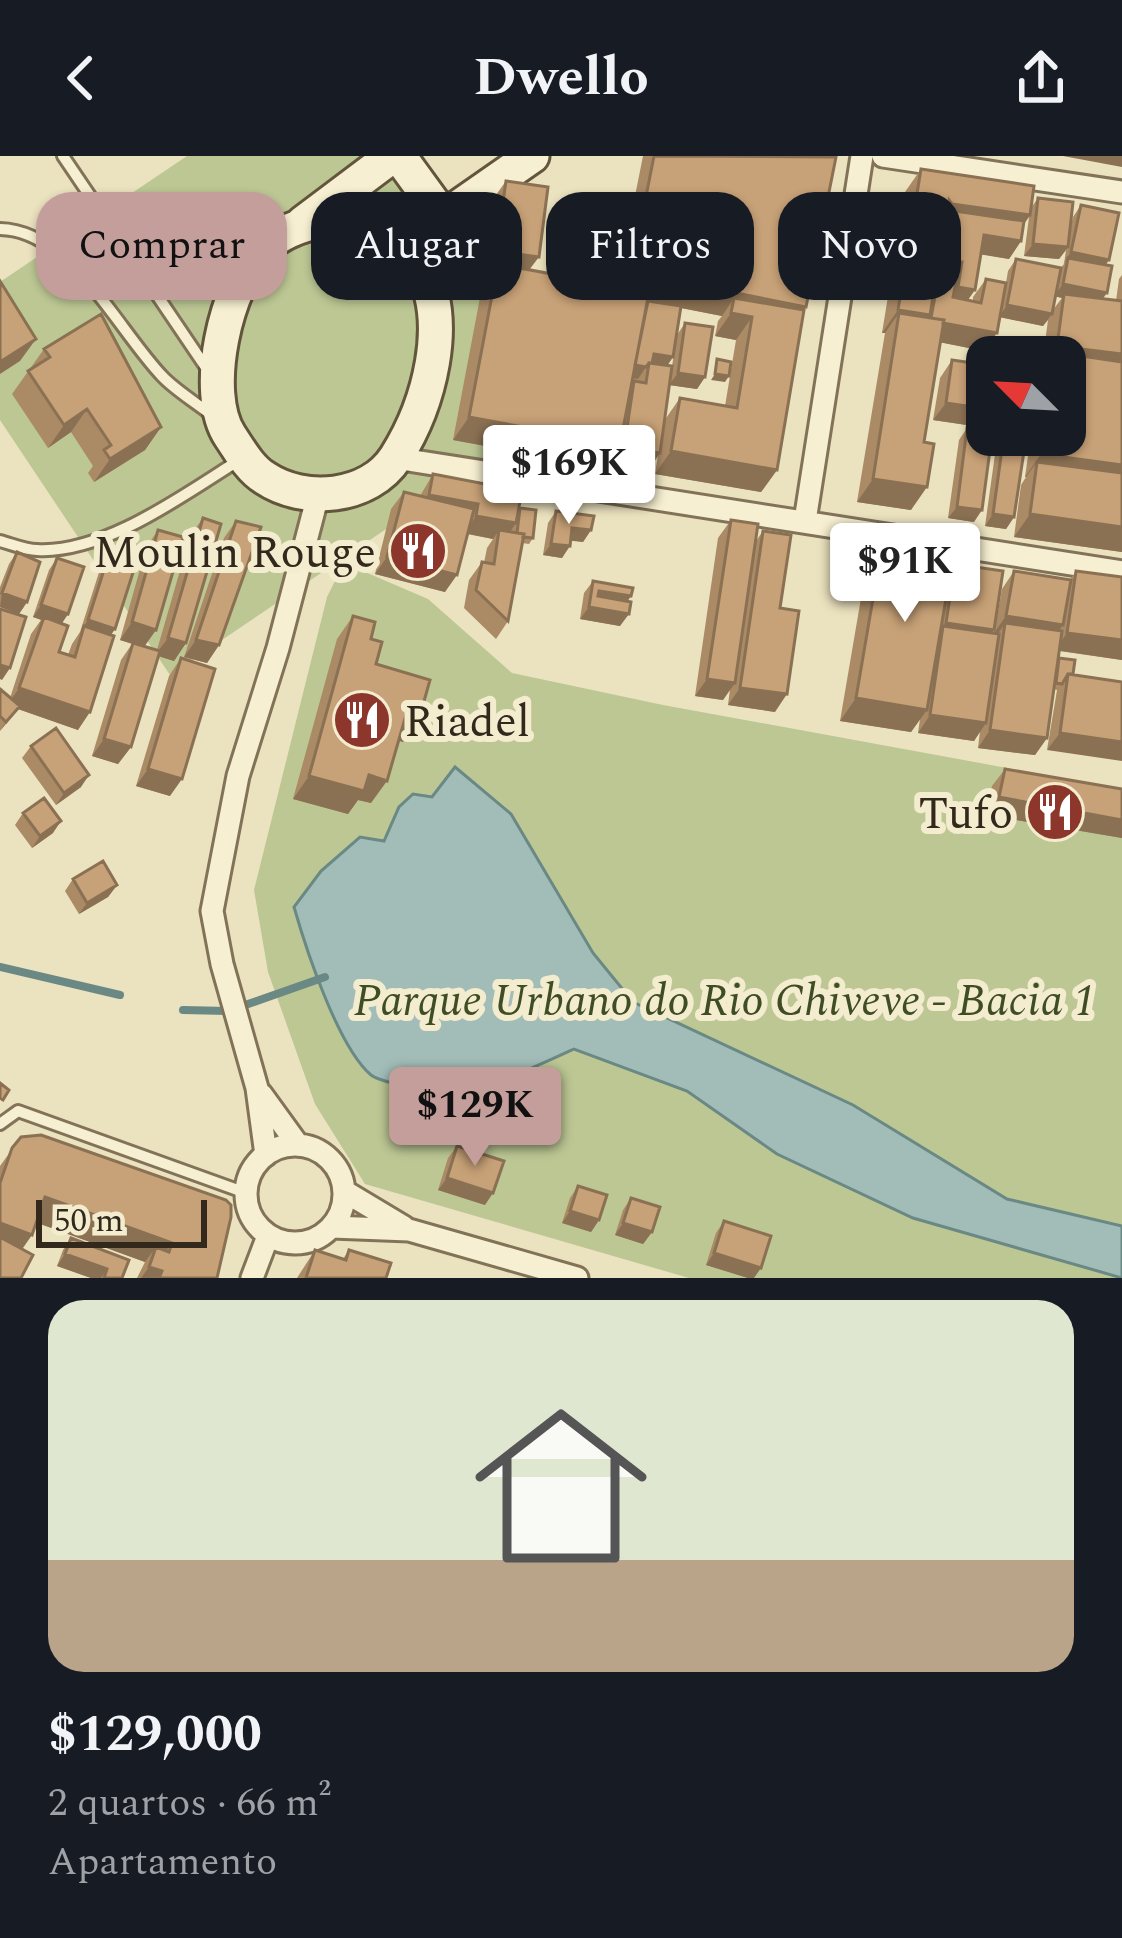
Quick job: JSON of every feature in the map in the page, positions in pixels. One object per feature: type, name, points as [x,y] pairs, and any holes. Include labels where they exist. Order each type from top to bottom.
[{"type":"street","points":[[287,233],[395,156],[423,192]]},
{"type":"street","points":[[481,192],[532,156]]},
{"type":"street","points":[[806,520],[862,156]]},
{"type":"street","points":[[883,156],[1122,192]]},
{"type":"street","points":[[302,224],[311,222]]},
{"type":"street","points":[[232,300],[219,355],[221,422],[261,476],[286,490],[318,495],[347,491],[378,477],[395,458],[425,393],[435,338],[432,300]]},
{"type":"street","points":[[395,458],[1122,572]]},
{"type":"street","points":[[266,1155],[257,1088],[212,911],[238,776],[318,495]]},
{"type":"street","points":[[257,1088],[298,1145]]},
{"type":"street","points":[[298,1145],[330,1159],[344,1191],[342,1210],[332,1227],[313,1240],[290,1244],[268,1236],[256,1225],[246,1193],[252,1172],[266,1155],[298,1145]]},
{"type":"street","points":[[344,1191],[409,1230],[514,1270],[577,1278]]},
{"type":"street","points":[[332,1227],[409,1230]]},
{"type":"street","points":[[252,1278],[268,1236]]},
{"type":"lane","points":[[63,156],[87,192]]},
{"type":"lane","points":[[0,229],[16,229],[58,250],[164,379],[221,422]]},
{"type":"lane","points":[[160,300],[220,388]]},
{"type":"lane","points":[[0,541],[37,550],[86,544],[150,516],[244,457]]},
{"type":"lane","points":[[0,1124],[18,1111],[246,1193]]},
{"type":"green space","points":[[187,156],[386,156],[410,192],[311,192],[311,300],[482,300],[558,413],[170,675],[0,420],[0,282],[36,258],[36,300],[287,300],[287,192],[134,192]]},
{"type":"green space","name":"Parque Urbano do Rio Chiveve - Bacia 1","points":[[344,563],[428,599],[512,673],[1122,789],[1122,1278],[689,1278],[365,1184],[315,1104],[268,972],[254,890],[327,597]]},
{"type":"water","points":[[455,767],[511,814],[593,953],[633,1002],[853,1105],[1007,1199],[1122,1226],[1122,1278],[913,1218],[777,1154],[687,1091],[574,1049],[510,1077],[465,1088],[420,1089],[371,1075],[335,1021],[294,907],[321,871],[360,837],[384,841],[399,807],[413,794],[432,797]]},
{"type":"building","points":[[654,156],[836,157],[829,192],[778,192],[778,300],[807,300],[806,307],[754,297],[754,192],[647,192]]},
{"type":"building","points":[[921,169],[1034,186],[1030,215],[961,205],[961,192],[917,192]]},
{"type":"building","points":[[506,181],[548,187],[539,257],[522,255],[522,192],[504,192]]},
{"type":"building","points":[[1038,198],[1073,202],[1068,247],[1033,244]]},
{"type":"building","points":[[1081,205],[1119,213],[1109,260],[1071,252]]},
{"type":"building","points":[[961,212],[1024,221],[1021,241],[984,235],[975,290],[961,288]]},
{"type":"building","points":[[1068,258],[1112,266],[1107,293],[1063,284]]},
{"type":"building","points":[[1016,259],[1061,268],[1052,314],[1007,305]]},
{"type":"building","points":[[522,268],[546,273],[546,300],[647,300],[620,445],[469,417],[491,300],[522,300]]},
{"type":"building","points":[[986,279],[1006,283],[997,333],[931,318],[934,300],[981,303]]},
{"type":"building","points":[[0,281],[36,339],[0,362]]},
{"type":"building","points":[[1064,294],[1122,301],[1122,354],[1086,350],[1086,336],[1058,336]]},
{"type":"building","points":[[734,300],[804,310],[777,470],[671,451],[680,398],[737,408],[752,317],[731,313]]},
{"type":"building","points":[[900,300],[932,300],[930,315],[898,310]]},
{"type":"building","points":[[648,301],[681,306],[673,357],[654,354],[646,367],[635,365]]},
{"type":"building","points":[[899,313],[944,320],[924,442],[934,444],[927,487],[873,479]]},
{"type":"building","points":[[101,314],[161,427],[110,459],[104,450],[111,445],[87,409],[64,425],[28,371],[50,357],[44,349]]},
{"type":"building","points":[[685,323],[713,327],[705,377],[678,373]]},
{"type":"building","points":[[1086,357],[1122,362],[1122,465],[1056,456],[1086,456]]},
{"type":"building","points":[[717,359],[731,362],[729,376],[715,374]]},
{"type":"building","points":[[952,360],[966,362],[966,406],[946,403]]},
{"type":"building","points":[[649,363],[672,366],[660,453],[624,448],[634,381],[646,383]]},
{"type":"building","points":[[966,436],[966,456],[989,456],[982,510],[957,507]]},
{"type":"building","points":[[1001,456],[1023,456],[1014,517],[993,514]]},
{"type":"building","points":[[1037,462],[1122,473],[1122,527],[1030,514]]},
{"type":"building","points":[[433,474],[522,491],[516,523],[476,516],[478,504],[429,495]]},
{"type":"building","name":"Moulin Rouge","points":[[404,492],[474,509],[457,575],[387,557]]},
{"type":"building","points":[[520,508],[536,510],[533,538],[517,533]]},
{"type":"building","points":[[556,511],[594,516],[591,530],[572,528],[570,546],[551,544]]},
{"type":"building","points":[[203,518],[221,524],[186,643],[168,638]]},
{"type":"building","points":[[731,520],[758,524],[735,683],[707,679]]},
{"type":"building","points":[[236,521],[261,527],[219,645],[196,640]]},
{"type":"building","points":[[158,530],[183,537],[156,630],[132,622]]},
{"type":"building","points":[[499,530],[524,534],[508,621],[476,590],[482,562],[494,564]]},
{"type":"building","points":[[763,531],[791,535],[780,608],[799,611],[787,694],[740,688]]},
{"type":"building","points":[[883,540],[954,552],[927,710],[856,698]]},
{"type":"building","points":[[110,551],[137,560],[115,629],[88,620]]},
{"type":"building","points":[[17,552],[40,562],[27,602],[2,593]]},
{"type":"building","points":[[57,558],[84,567],[68,614],[41,605]]},
{"type":"building","points":[[955,564],[1003,571],[994,630],[946,623]]},
{"type":"building","points":[[1014,571],[1071,580],[1063,625],[1006,616]]},
{"type":"building","points":[[1076,571],[1122,577],[1122,640],[1067,633]]},
{"type":"building","points":[[593,581],[633,588],[631,596],[599,591],[598,596],[631,602],[629,614],[589,607]]},
{"type":"building","points":[[0,609],[26,617],[10,668],[0,665]]},
{"type":"building","name":"Riadel","points":[[353,616],[375,622],[371,639],[382,642],[376,664],[430,680],[419,719],[406,715],[387,781],[369,775],[364,791],[309,776]]},
{"type":"building","points":[[44,617],[68,626],[59,652],[75,657],[84,626],[114,636],[90,712],[19,688]]},
{"type":"building","points":[[1005,623],[1062,631],[1047,738],[990,730]]},
{"type":"building","points":[[943,626],[999,634],[986,723],[930,715]]},
{"type":"building","points":[[133,643],[160,651],[131,747],[104,739]]},
{"type":"building","points":[[181,658],[215,669],[182,779],[148,769]]},
{"type":"building","points":[[1059,658],[1075,660],[1073,674],[1062,684],[1056,683]]},
{"type":"building","points":[[1068,674],[1122,682],[1122,742],[1060,733]]},
{"type":"building","points":[[0,689],[20,706],[6,722],[0,716]]},
{"type":"building","points":[[56,728],[89,775],[64,793],[31,746]]},
{"type":"building","points":[[1005,769],[1122,789],[1122,820],[999,797]]},
{"type":"building","points":[[44,798],[61,821],[40,836],[23,813]]},
{"type":"building","points":[[103,861],[117,885],[87,903],[73,879]]},
{"type":"building","points":[[41,1135],[226,1200],[231,1217],[217,1278],[159,1278],[162,1271],[149,1267],[156,1247],[169,1252],[172,1243],[45,1197],[32,1235],[0,1223],[0,1183],[12,1148],[21,1137]]},
{"type":"building","points":[[457,1146],[504,1161],[493,1193],[447,1178]]},
{"type":"building","points":[[578,1186],[607,1195],[599,1220],[570,1211]]},
{"type":"building","points":[[631,1198],[660,1207],[652,1232],[623,1223]]},
{"type":"building","points":[[724,1221],[771,1236],[761,1268],[714,1253]]},
{"type":"building","points":[[0,1237],[33,1255],[21,1278],[0,1278]]},
{"type":"building","points":[[71,1238],[129,1260],[122,1278],[104,1278],[107,1269],[65,1254]]},
{"type":"building","points":[[315,1250],[346,1260],[349,1250],[391,1263],[386,1278],[306,1278]]},
{"type":"waterway","points":[[0,967],[120,995]]},
{"type":"waterway","points":[[183,1010],[228,1011],[325,977]]},
{"type":"place","name":"Moulin Rouge","points":[[418,551]]},
{"type":"place","name":"Riadel","points":[[362,720]]},
{"type":"place","name":"Tufo","points":[[1055,812]]}]
